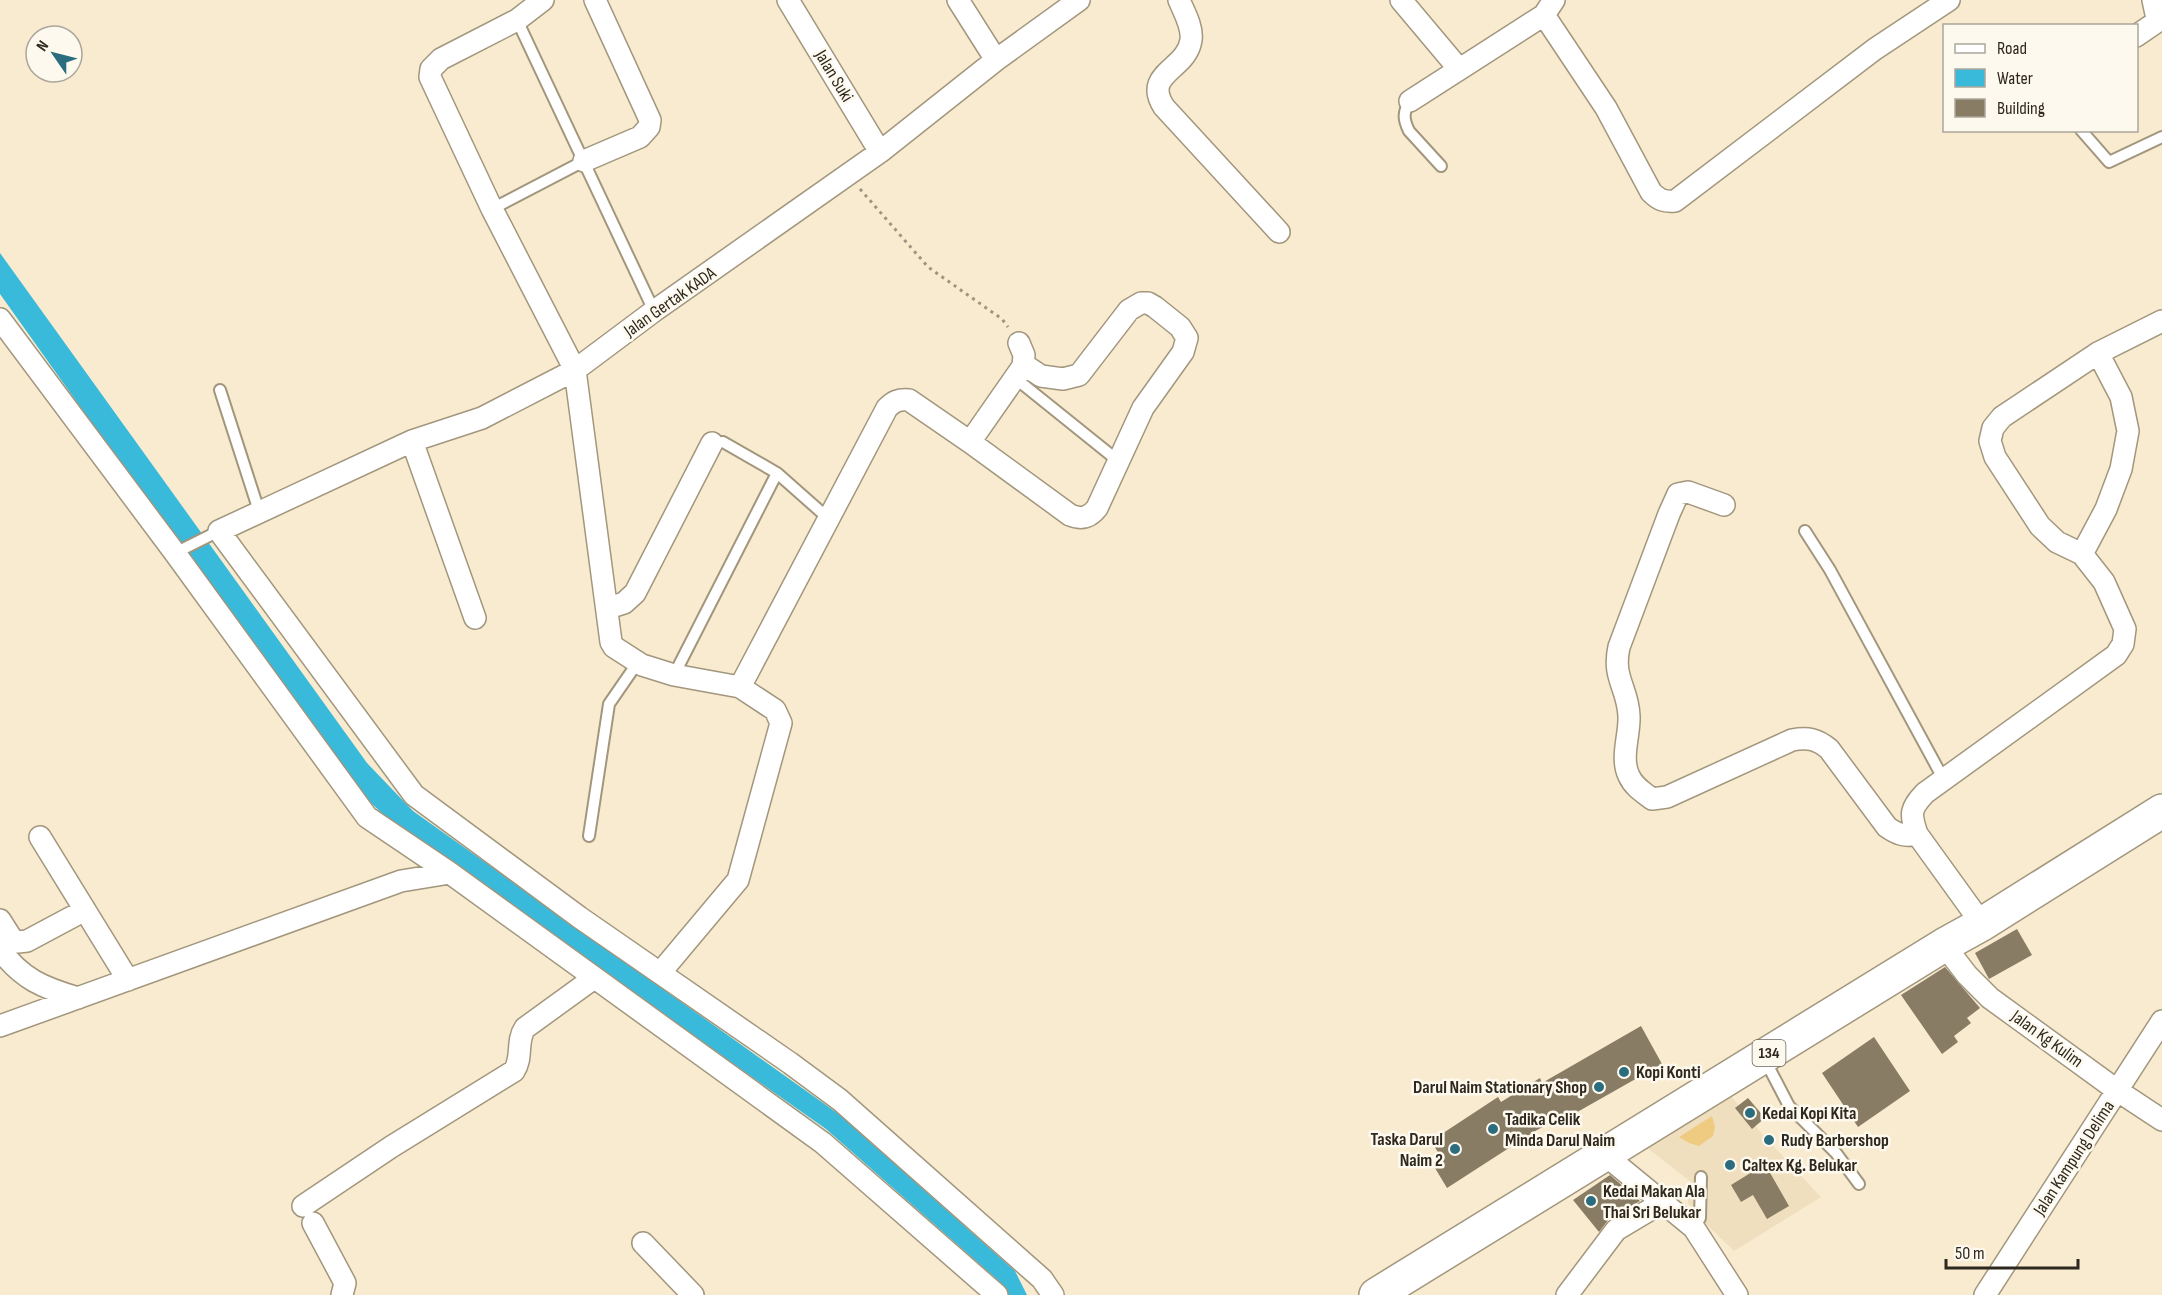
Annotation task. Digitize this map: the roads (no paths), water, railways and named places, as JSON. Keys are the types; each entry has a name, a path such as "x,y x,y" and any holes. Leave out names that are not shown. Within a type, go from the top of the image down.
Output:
{"main road":[{"name":"134","path":"1376,1295 1944,945 1982,924 2162,811"}],"street":[{"path":"543,0 517,21 441,58 431,69 433,84 492,209 575,370 611,642 614,647 638,662 674,675 740,687 775,710 781,723 740,877 660,973"},
{"path":"584,161 640,137 650,127 651,120 595,0"},
{"name":"Jalan Suki","path":"788,0 880,152"},
{"path":"958,0 996,60"},
{"name":"Jalan Gertak KADA","path":"219,531 412,441 482,418 575,370 880,152 996,60 1079,0"},
{"path":"1179,0 1190,28 1191,41 1184,56 1159,83 1157,94 1159,99 1279,232"},
{"path":"1401,0 1459,69"},
{"path":"1410,100 1549,8 1651,192 1656,198 1665,202 1675,201 1875,49 1949,0"},
{"path":"2138,34 2159,13"},
{"path":"740,687 887,408 893,402 901,399 909,400 1070,515 1078,518 1086,517 1097,508 1117,460 1143,408 1183,352 1187,338 1180,327 1155,307 1148,303 1134,305 1079,375 1063,379 1041,375 1019,362 970,442"},
{"path":"0,319 175,553 367,817 450,873 823,1143 997,1295"},
{"path":"1982,924 1917,834 1911,817 1914,804 1925,793 2115,655 2123,644 2125,629 2104,582 2082,554 2057,542 2040,526 1995,457 1990,441 1993,428 2002,417 2098,353 2162,321"},
{"path":"2082,554 2106,509 2121,469 2128,431 2121,397 2098,353"},
{"path":"412,441 475,618"},
{"path":"608,608 624,603 635,593 712,444"},
{"path":"1724,505 1688,492 1678,494 1619,647 1616,662 1629,716 1625,752 1628,774 1636,787 1652,799 1667,797 1792,740 1806,737 1819,740 1829,749 1887,827 1896,833 1908,836 1917,834"},
{"path":"219,531 414,795 579,916 840,1100 1027,1265 1042,1279 1053,1295"},
{"path":"40,837 128,980"},
{"path":"0,1026 401,881 450,873"},
{"path":"0,920 12,939 18,942 27,941 85,910"},
{"name":"Jalan Kg Kulim","path":"1944,945 1967,975 1990,998 2118,1091 2162,1119"},
{"path":"0,949 10,963 33,982 78,998"},
{"path":"342,1295 345,1282 308,1215 392,1147 510,1074 518,1063 521,1035 525,1028 594,978"},
{"name":"Jalan Kampung Delima","path":"1985,1295 2162,1021"},
{"path":"1605,1155 1694,1228 1737,1295"},
{"path":"1567,1295 1616,1230 1663,1202"},
{"path":"643,1243 693,1295"}],"lane":[{"path":"517,21 654,312"},
{"path":"1410,100 1404,110 1405,125 1441,166"},
{"path":"2083,132 2109,162 2162,137"},
{"path":"492,209 584,161"},
{"path":"1019,362 1117,460"},
{"path":"220,390 259,511"},
{"path":"712,444 723,442 777,474 829,519"},
{"path":"674,675 777,474"},
{"path":"175,553 219,531"},
{"path":"1805,531 1830,570 1944,780"},
{"path":"589,837 609,704 638,662"},
{"path":"1763,1057 1789,1106 1836,1153 1859,1184"},
{"path":"1694,1228 1700,1218 1701,1177"}],"water":[{"path":"0,253 367,763 413,811 840,1115 1015,1271 1027,1295 1008,1295 1001,1283 826,1129 398,828 345,779 0,294"}],"place":[{"name":"Kopi Konti","path":"1624,1072"},
{"name":"Darul Naim Stationary Shop","path":"1599,1087"},
{"name":"Kedai Kopi Kita","path":"1750,1113"},
{"name":"Tadika Celik Minda Darul Naim","path":"1493,1129"},
{"name":"Rudy Barbershop","path":"1769,1140"},
{"name":"Taska Darul Naim 2","path":"1455,1149"},
{"name":"Caltex Kg. Belukar","path":"1730,1165"},
{"name":"Kedai Makan Ala Thai Sri Belukar","path":"1591,1201"}]}
